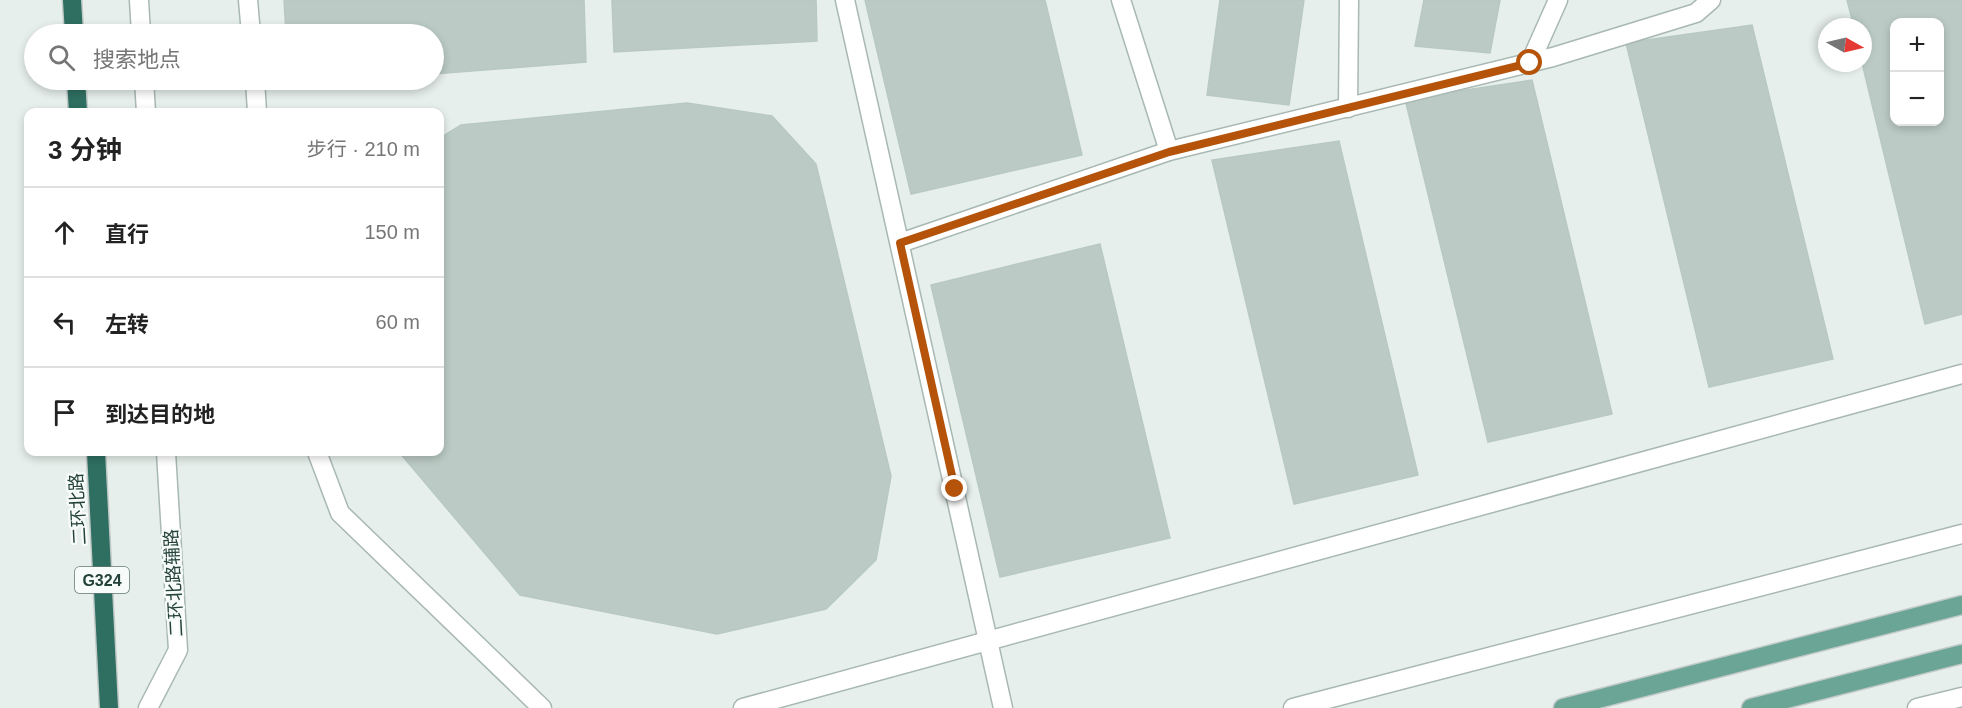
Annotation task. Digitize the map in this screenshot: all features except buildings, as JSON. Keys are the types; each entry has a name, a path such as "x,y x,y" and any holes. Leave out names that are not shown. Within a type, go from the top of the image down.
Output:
{"highway":[{"path":"72,0 73,24"},
{"path":"77,90 78,108"},
{"name":"二环北路","path":"96,456 109,708"}],"main road":[{"path":"1563,708 1962,605"},
{"path":"1751,708 1962,654"}],"street":[{"path":"139,0 140,24"},
{"path":"248,0 250,24"},
{"path":"845,0 1003,708"},
{"path":"1122,0 1169,152"},
{"path":"1348,108 1349,0"},
{"path":"1530,63 1558,0"},
{"path":"900,243 1169,152 1530,63 1696,13 1711,0"},
{"path":"145,90 146,108"},
{"path":"256,90 257,108"},
{"path":"743,708 1962,374"},
{"name":"二环北路辅路","path":"148,708 178,650 166,456"},
{"path":"319,456 340,513 542,708"},
{"path":"1293,708 1962,534"},
{"path":"1917,708 1962,697"}],"route":[{"path":"955,489 900,243 1169,152 1530,63"}]}
